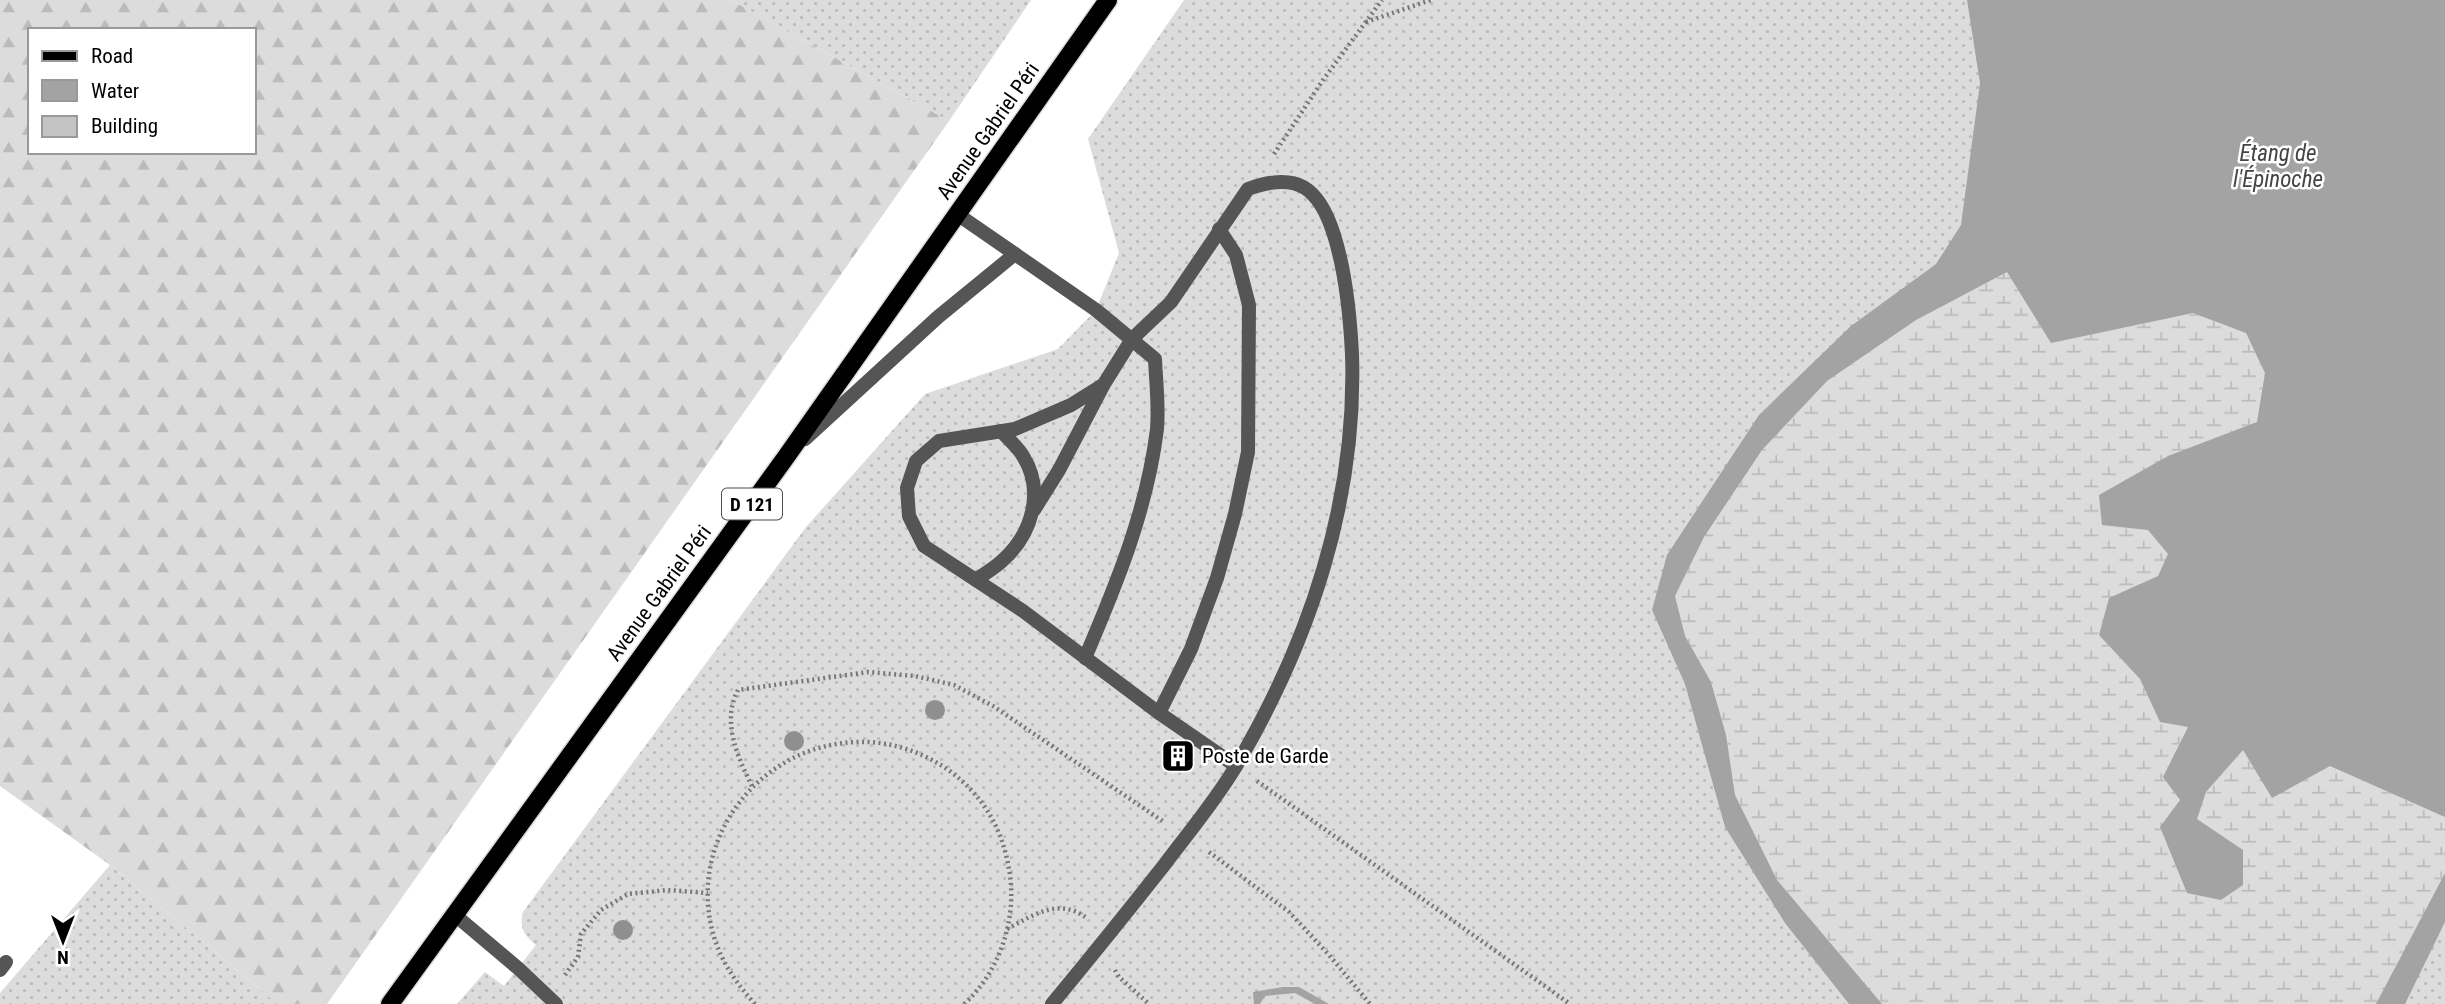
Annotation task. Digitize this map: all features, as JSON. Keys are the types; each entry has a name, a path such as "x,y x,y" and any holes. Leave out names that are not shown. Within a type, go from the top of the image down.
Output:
{"main road":[{"name":"Avenue Gabriel Péri","path":"390,1004 786,457 1108,0"}],"lane":[{"path":"976,579 1004,560 1023,534 1104,384 1132,339 1171,302 1248,189 1267,182 1284,181 1304,186 1318,198 1328,216 1338,246 1350,313 1353,392 1348,466 1336,531 1313,603 1281,681 1236,766 1186,836 1052,1004"},
{"path":"957,214 1097,310 1155,359 1157,426 1149,480 1133,536 1085,658"},
{"path":"1159,713 1191,649 1217,578 1235,514 1248,452 1249,305 1236,255 1219,229"},
{"path":"786,457 938,317 1015,254"},
{"path":"1104,384 1071,405 1015,429 939,441 915,461 907,488 909,516 924,546 1023,611 1159,713 1236,766"},
{"path":"1001,431 1023,456 1034,482 1034,510"},
{"path":"455,915 552,1000"}],"path":[{"path":"1267,182 1271,159 1323,80 1382,0"},
{"path":"1365,22 1431,0"},
{"path":"752,786 737,758 732,728 733,700 738,690 868,672 915,676 954,685 993,706 1186,836 1289,912 1370,1004"},
{"path":"755,1004 737,984 714,936 708,893 710,867 725,822 752,786 791,758 818,747 872,741 905,747 934,760 958,777 995,821 1006,852 1011,878 1011,909 1007,929 998,958 985,981 964,1004"},
{"path":"1236,766 1570,1004"},
{"path":"552,1000 578,957 581,934 601,910 628,894 668,890 708,893"},
{"path":"1007,929 1032,915 1056,908 1076,910 1090,921 1119,977 1149,1004"}],"green space":[{"path":"0,0 731,0 949,121 327,1004 278,1004 110,865 0,786"},
{"path":"731,0 1031,0 949,121"},
{"path":"1184,0 2445,0 2445,1004 457,1004 485,972 504,986 536,945 524,931 523,912 806,527 925,394 1058,349 1096,310 1119,253 1088,139"},
{"path":"2007,272 2051,343 2193,313 2246,333 2265,373 2257,422 2168,456 2103,525 2148,530 2168,554 2158,576 2109,598 2099,635 2140,679 2160,722 2188,726 2163,776 2180,800 2175,863 2187,892 2243,850 2197,819 2206,792 2243,750 2329,766 2445,817 2445,873 2376,1004 1882,1004 1777,880 1735,795 1726,735 1711,682 1685,636 1675,596 1704,537 1762,450 1827,381 1916,320"},
{"path":"110,865 278,1004 0,1004 0,993"}],"water":[{"name":"Étang de l'Épinoche","path":"1967,0 2445,0 2445,817 2330,766 2272,798 2243,750 2206,792 2197,819 2243,850 2243,885 2221,900 2187,893 2160,827 2180,800 2163,777 2188,727 2160,722 2140,679 2099,635 2109,598 2158,576 2168,554 2148,530 2102,525 2099,495 2168,456 2257,422 2265,373 2246,333 2193,313 2051,343 2007,272 1916,320 1827,381 1762,450 1704,537 1675,596 1685,636 1711,682 1726,735 1735,795 1777,880 1882,1004 1849,1004 1785,923 1725,827 1685,684 1652,610 1667,555 1759,415 1851,326 1936,264 1961,225 1980,83"},
{"path":"2445,873 2445,922 2405,1004 2376,1004"},
{"path":"1299,987 1329,1004 1315,1004 1295,993 1265,996 1260,1004 1254,1004 1253,992"}],"building":[{"name":"Poste de Garde","path":"1175,741 1192,754 1180,770 1163,757"}],"place":[{"name":"Poste de Garde","path":"1178,756"}]}
